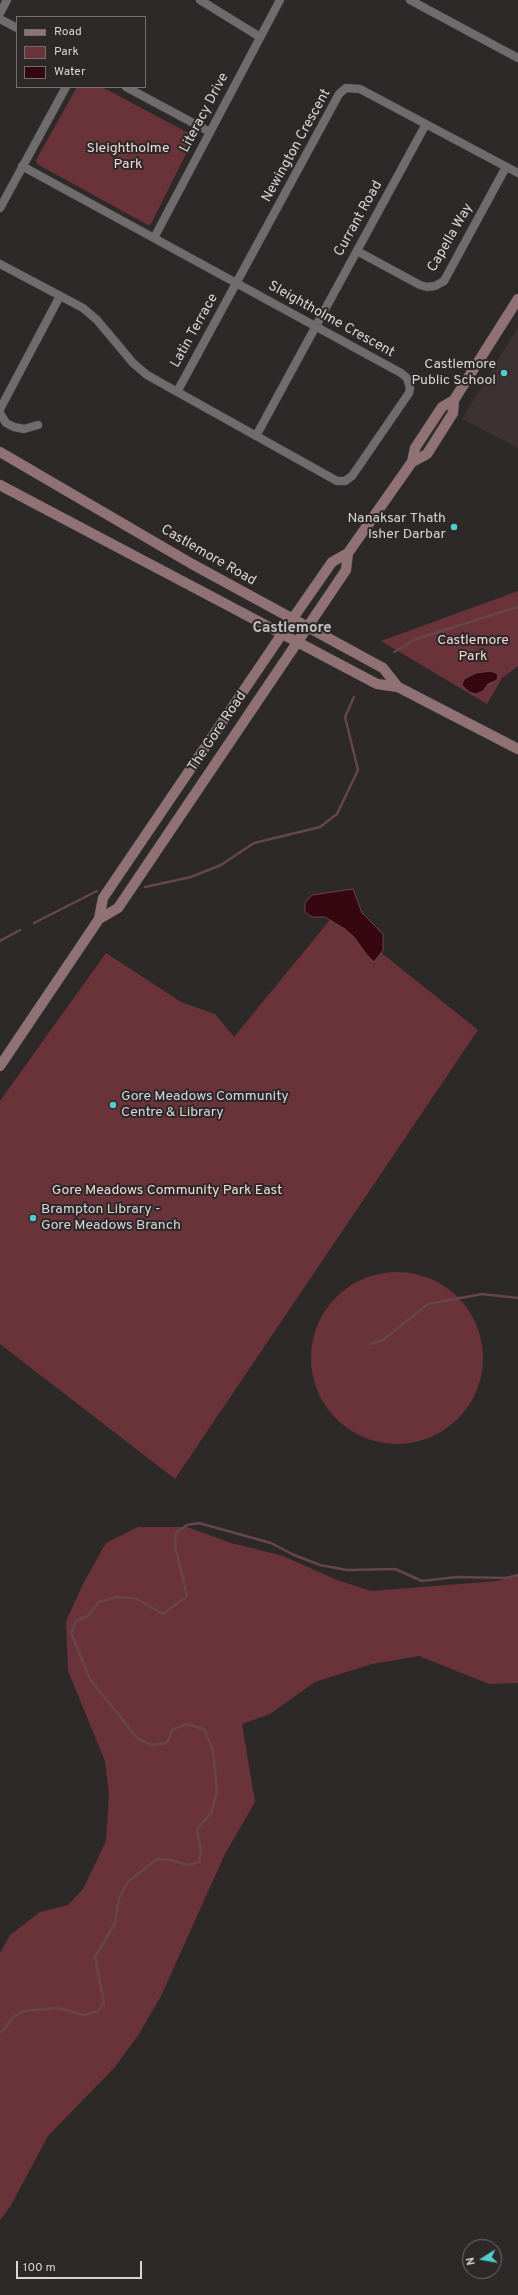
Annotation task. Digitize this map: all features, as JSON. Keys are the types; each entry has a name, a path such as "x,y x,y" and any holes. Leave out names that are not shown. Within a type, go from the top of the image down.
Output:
{"main road":[{"name":"The Gore Road","path":"0,1066 99,919 103,898 291,620 332,562 348,553 412,462 415,448 442,407 454,400 518,299"},
{"name":"Castlemore Road","path":"0,452 291,620 383,668 398,687"},
{"name":"Castlemore Road","path":"0,485 377,684 398,687 518,749"},
{"name":"The Gore Road","path":"99,919 118,908 346,570 348,553"},
{"path":"137,848 152,858"}],"street":[{"path":"0,13 7,0"},
{"path":"200,0 260,37"},
{"name":"Literacy Drive","path":"154,238 280,0"},
{"path":"410,0 518,58"},
{"path":"0,19 16,27"},
{"path":"0,208 65,88"},
{"path":"128,88 210,132"},
{"name":"Newington Crescent","path":"236,283 340,94 346,88 360,89 518,173"},
{"name":"Currant Road","path":"256,436 426,124"},
{"name":"Sleightholme Crescent","path":"0,264 90,314 133,363 147,375 337,481 346,481 352,476 409,393 410,388 407,378 401,373 22,166"},
{"name":"Capella Way","path":"357,251 420,285 427,287 435,286 444,281 506,167"},
{"name":"Latin Terrace","path":"177,392 236,283"},
{"path":"0,410 60,296"},
{"path":"0,413 6,423 14,427 24,429 38,425"}],"shaded area":[{"name":"Castlemore Public School","path":"518,327 518,448 462,419"}],"green space":[{"name":"Sleightholme Park","path":"76,88 104,88 192,135 193,140 151,224 148,225 37,164 36,160"},
{"name":"Castlemore Park","path":"518,591 518,666 502,678 487,704 381,641"},
{"name":"Gore Meadows Community Park East","path":"334,915 478,1030 175,1479 0,1344 0,1101 106,953 181,1002 215,1014 234,1037"},
{"path":"389,1272 405,1272 422,1275 438,1282 452,1291 464,1303 473,1317 480,1333 483,1358 482,1375 477,1391 464,1413 452,1425 438,1434 422,1441 405,1444 389,1444 372,1441 356,1434 342,1425 330,1413 321,1399 314,1383 311,1366 311,1350 314,1333 321,1317 330,1303 342,1291 356,1282 372,1275"},
{"path":"138,1527 187,1527 231,1543 283,1556 337,1580 371,1591 498,1581 518,1574 518,1683 489,1684 419,1656 372,1664 315,1682 270,1714 242,1724 255,1802 225,1854 161,1996 139,2034 115,2067 48,2136 10,2207 0,2220 0,1953 10,1935 40,1912 68,1905 83,1889 106,1841 109,1794 105,1761 68,1671 66,1621 84,1582 106,1543"}],"water":[{"path":"491,671 498,674 497,680 488,684 483,691 476,694 469,692 462,685 464,679 476,673"},
{"path":"353,889 362,913 383,934 383,950 374,962 354,937 345,929 325,917 312,917 305,912 305,903 312,895"}],"waterway":[{"path":"394,652 416,639 518,607"},
{"path":"145,887 191,877 221,865 254,843 320,827 337,814 358,770 345,717 354,697"},
{"path":"34,923 97,891"},
{"path":"0,941 20,930"},
{"path":"370,1344 383,1340 428,1304 482,1294 518,1298"},
{"path":"0,2032 3,2031 13,2017 24,2011 58,2008 84,2015 98,2011 104,2003 95,1957 115,1923 119,1898 128,1882 157,1859 170,1860 188,1865 199,1862 201,1851 197,1829 211,1813 217,1792 213,1750 204,1729 186,1724 172,1730 167,1743 152,1745 138,1739 90,1679 71,1633 76,1621 88,1616 99,1602 117,1597 135,1598 163,1614 187,1596 175,1546 176,1533 187,1525 199,1523 271,1543 294,1555 320,1565 347,1570 395,1569 422,1581 457,1577 506,1578 518,1575"}],"place":[{"name":"Castlemore Public School","path":"504,373"},
{"name":"Nanaksar Thath Isher Darbar","path":"454,527"},
{"name":"Gore Meadows Community Centre & Library","path":"113,1105"},
{"name":"Brampton Library - Gore Meadows Branch","path":"33,1218"}],"district":[{"name":"Castlemore","path":"292,629"}]}
